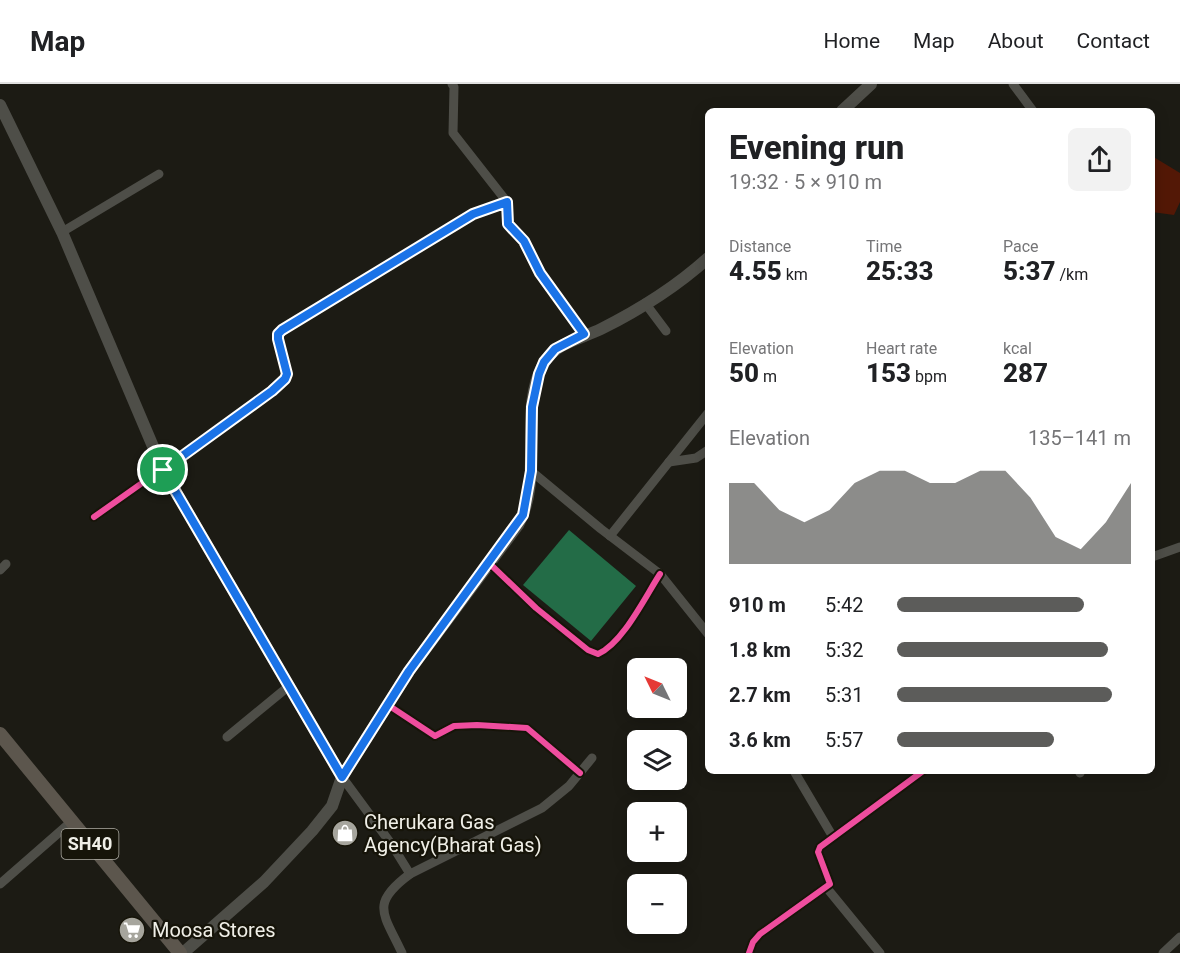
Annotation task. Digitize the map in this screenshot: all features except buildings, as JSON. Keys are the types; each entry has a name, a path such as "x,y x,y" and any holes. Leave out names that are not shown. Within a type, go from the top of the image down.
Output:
{"main road":[{"path":"845,108 871,84"},
{"path":"0,105 62,232 163,470 342,777"},
{"path":"182,953 264,882 319,823 332,806 342,777 409,671 523,515 531,471 532,407 536,385 544,362 555,349 584,334 600,330 672,287 705,260"},
{"name":"SH40","path":"0,734 182,953"}],"street":[{"path":"452,84 454,87 453,133 507,202 508,224 524,241 540,273 584,334"},
{"path":"1013,84 1031,108"},
{"path":"62,232 159,174"},
{"path":"94,517 163,470 272,391 285,379 287,374 278,339 278,334 282,330 473,214 507,202"},
{"path":"645,303 666,332"},
{"path":"610,536 705,417"},
{"path":"669,462 696,458 705,452"},
{"path":"531,471 660,574 705,630"},
{"path":"1155,556 1180,548"},
{"path":"489,563 536,608 588,650 598,654 607,650 627,625 660,574"},
{"path":"227,737 289,686"},
{"path":"388,705 435,736 454,726 527,728 580,773"},
{"path":"402,953 383,908 386,895 410,874 542,808 569,786 592,758"},
{"path":"796,774 833,837"},
{"path":"749,953 753,942 760,934 830,884 818,852 820,846 918,774"},
{"path":"342,777 392,845 410,874"},
{"path":"0,885 71,822"},
{"path":"826,887 880,953"},
{"path":"1163,953 1180,937"}],"shaded area":[{"path":"1155,158 1180,173 1180,202 1174,215 1155,212"},
{"path":"569,530 636,586 591,641 523,585"}],"cycle path":[{"path":"94,517 286,379 287,374 278,339 278,334 282,330 473,214 507,202 508,224 524,241 540,273 584,334"},
{"path":"489,563 536,608 588,650 598,654 625,630 660,574"},
{"path":"388,705 435,736 454,726 527,728 580,773"},
{"path":"749,953 753,942 760,934 830,884 818,852 820,847 919,774"}],"place":[{"name":"Cherukara Gas Agency(Bharat Gas)","path":"345,833"},
{"name":"Moosa Stores","path":"132,930"}],"route":[{"path":"507,202 508,224 524,241 540,273 584,334 555,349 544,362 539,374 532,407 531,471 528,495 518,525 409,671 342,777 163,470 272,391 285,379 287,374 278,339 278,334 282,330 473,214 507,202"}]}
